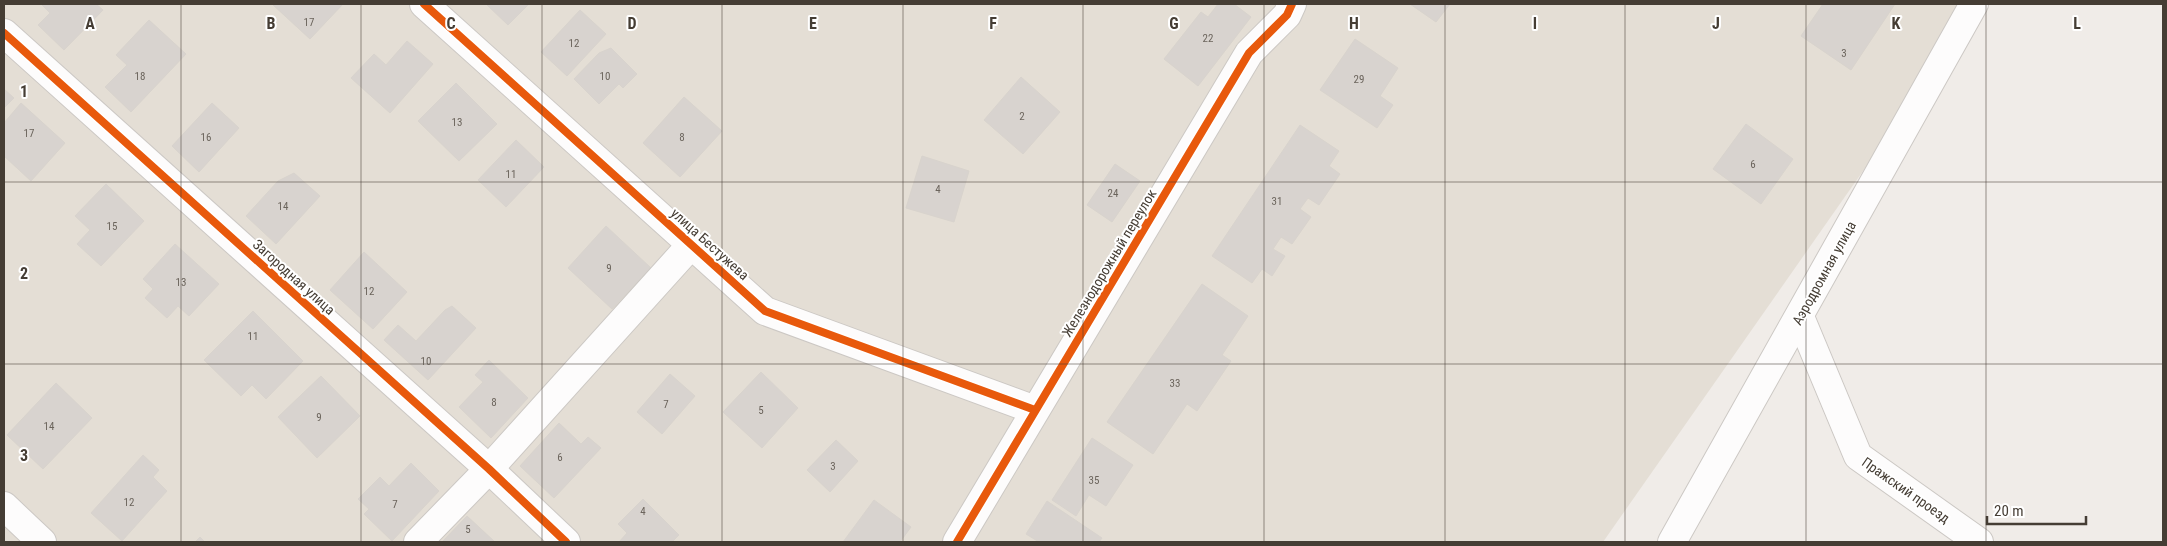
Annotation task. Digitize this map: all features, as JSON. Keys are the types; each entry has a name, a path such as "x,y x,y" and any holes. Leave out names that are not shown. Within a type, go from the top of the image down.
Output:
{"street":[{"name":"улица Бестужева","path":"424,4 765,312 1035,410"},
{"name":"Железнодорожный переулок","path":"957,542 1249,53 1287,15 1292,4"},
{"name":"Аэродромная улица","path":"1672,542 1974,4"},
{"name":"Загородная улица","path":"4,33 489,469 566,542"},
{"path":"418,542 489,469 691,245"},
{"name":"Пражский проезд","path":"1800,317 1858,456 1979,542"},
{"path":"4,506 42,542"}],"shaded area":[{"path":"4,4 1980,4 1603,542 4,542"}],"building":[{"path":"41,4 96,4 103,10 64,50 38,25 50,13"},
{"path":"272,4 343,4 310,39"},
{"path":"486,4 529,4 508,25"},
{"path":"1218,4 1234,4 1251,17 1198,86 1164,59 1201,12 1208,17"},
{"path":"1410,4 1450,4 1436,22"},
{"path":"1823,4 1895,4 1851,70 1801,36"},
{"path":"580,10 606,34 567,76 541,52"},
{"path":"149,20 186,54 131,112 105,87 127,65 116,55"},
{"path":"1355,39 1398,68 1380,96 1393,105 1377,128 1320,90"},
{"path":"407,41 433,64 390,113 351,78 374,54 386,65"},
{"path":"611,48 637,74 623,88 619,84 599,104 574,79 599,53"},
{"path":"1021,77 1060,112 1023,154 984,120"},
{"path":"456,83 497,124 459,161 418,121"},
{"path":"4,89 14,98 4,108"},
{"path":"684,97 722,131 680,177 643,143"},
{"path":"21,103 65,143 31,181 4,156 4,123"},
{"path":"212,103 239,128 199,172 172,146"},
{"path":"1746,124 1793,159 1761,204 1713,169"},
{"path":"1300,125 1339,151 1329,166 1340,174 1319,205 1308,198 1300,209 1311,217 1292,244 1281,237 1273,249 1285,256 1272,276 1262,269 1252,283 1212,256"},
{"path":"516,140 544,167 506,207 478,180"},
{"path":"922,156 969,171 954,222 906,208"},
{"path":"1115,164 1140,181 1112,222 1087,205"},
{"path":"294,173 320,196 276,244 246,216 278,181"},
{"path":"106,184 144,221 101,266 77,244 90,230 75,216"},
{"path":"606,226 651,268 612,309 568,268"},
{"path":"175,244 219,284 189,316 178,306 167,318 145,298 153,289 143,279"},
{"path":"364,252 407,292 373,329 330,290"},
{"path":"1202,284 1248,316 1222,355 1231,361 1197,411 1187,404 1153,454 1107,422"},
{"path":"452,306 476,328 428,380 384,340 398,325 416,341 445,310"},
{"path":"253,311 303,361 266,399 252,385 241,396 204,360"},
{"path":"489,360 528,398 491,438 459,407 483,382 475,375"},
{"path":"761,372 798,408 762,448 723,412"},
{"path":"670,374 695,396 662,434 637,412"},
{"path":"321,376 360,416 317,458 278,417"},
{"path":"56,383 92,418 43,469 7,435"},
{"path":"559,423 581,444 588,437 601,448 554,498 520,466"},
{"path":"1092,438 1133,465 1106,506 1089,495 1076,516 1052,500"},
{"path":"836,440 858,461 830,492 807,470"},
{"path":"143,455 159,470 153,477 167,491 122,541 91,513"},
{"path":"411,463 439,491 392,541 364,514 369,509 358,499 380,477 389,486"},
{"path":"643,499 679,535 672,542 619,542 627,533 618,524"},
{"path":"874,500 911,527 900,542 843,542"},
{"path":"1047,501 1102,538 1099,542 1039,542 1026,534"},
{"path":"467,516 495,542 442,542"},
{"path":"200,537 205,542 195,542"}],"cycle path":[{"path":"424,4 765,311 1035,410"},
{"path":"957,542 1249,53 1287,15 1292,4"},
{"path":"4,33 489,469 566,542"}]}
